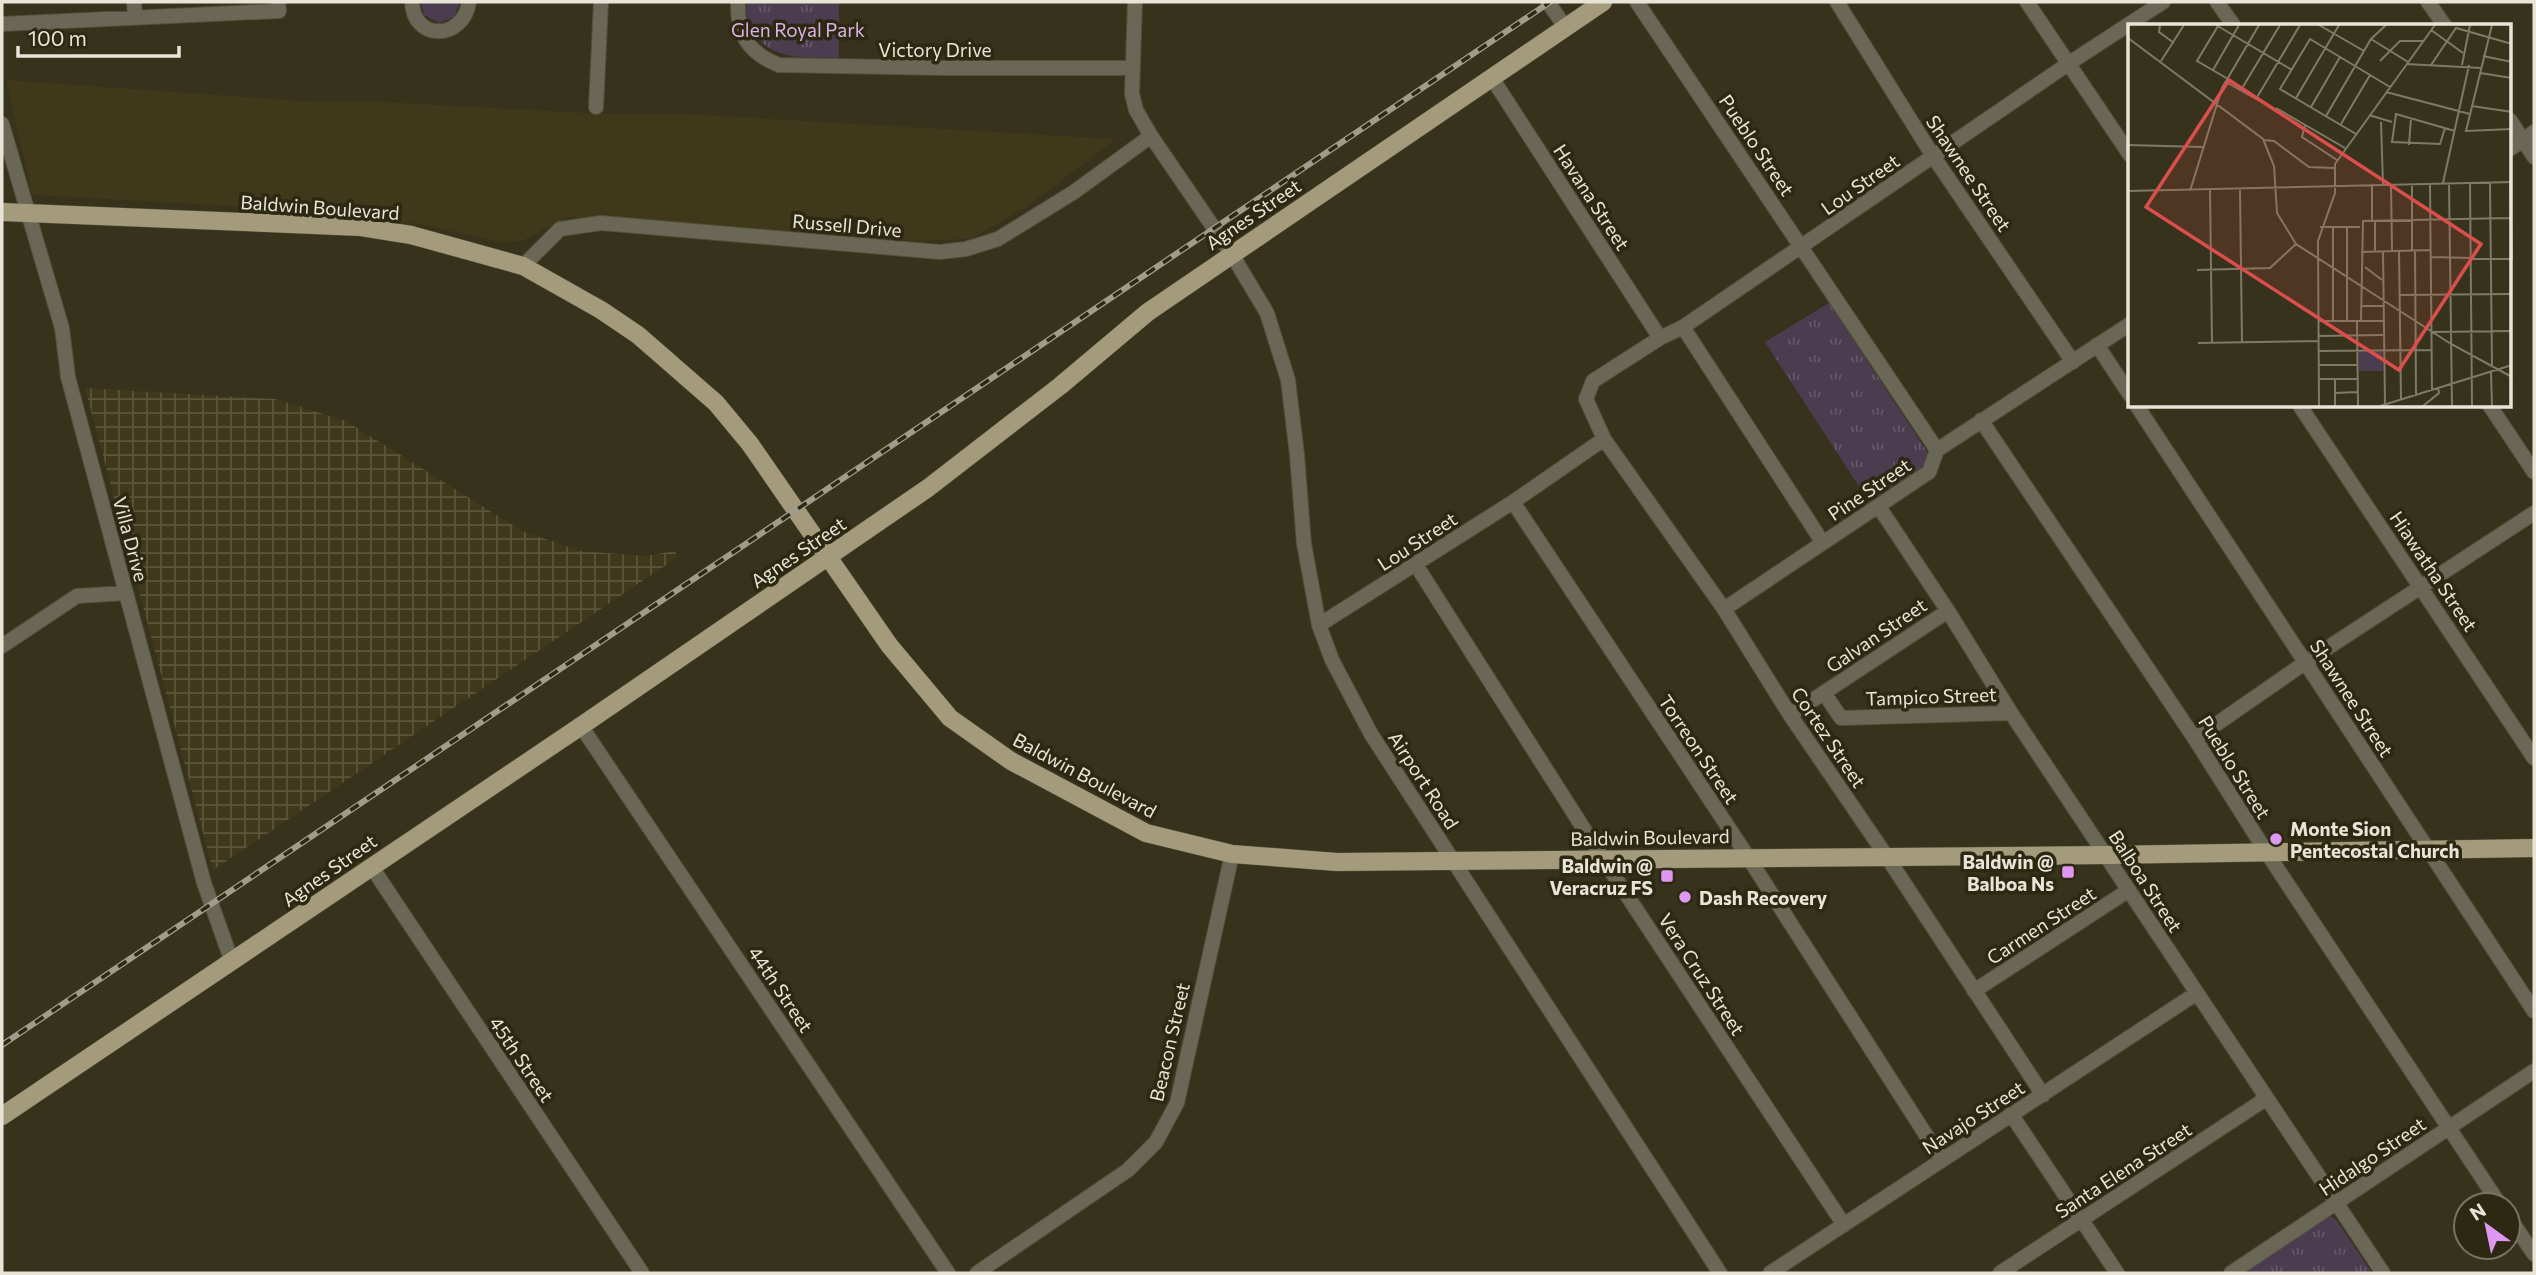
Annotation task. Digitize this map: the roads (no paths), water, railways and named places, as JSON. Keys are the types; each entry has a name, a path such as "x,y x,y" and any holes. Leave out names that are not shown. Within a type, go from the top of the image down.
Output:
{"main road":[{"name":"Agnes Street","path":"2,1116 581,726 928,488 1060,386 1148,312 1603,2"},
{"name":"Baldwin Boulevard","path":"2,212 361,227 411,234 523,266 601,310 638,335 716,403 750,444 889,645 950,718 1011,761 1146,833 1232,854 1337,862 2534,848"}],"street":[{"path":"412,2 417,21 438,32 450,30 460,24 467,14 469,2"},
{"path":"596,107 601,2"},
{"name":"Victory Drive","path":"737,2 738,23 749,45 768,61 779,65 1133,68"},
{"name":"Airport Road","path":"1135,2 1132,94 1136,110 1231,253 1267,313 1288,380 1304,544 1319,625 1332,660 1371,734 1720,1273"},
{"path":"1548,2 1565,27"},
{"name":"Pueblo Street","path":"1637,2 1937,450"},
{"name":"Shawnee Street","path":"1837,2 1933,156 2073,362"},
{"path":"2027,2 2128,152"},
{"name":"Lou Street","path":"2129,24 2163,2"},
{"path":"2217,2 2233,24"},
{"path":"2428,2 2444,24"},
{"path":"2,24 134,9 278,6"},
{"name":"Lou Street","path":"1586,400 1593,381 1660,338 1683,327 2128,25"},
{"name":"Havana Street","path":"1492,78 1660,338"},
{"path":"2512,122 2529,136 2534,157"},
{"name":"Villa Drive","path":"2,124 26,214 62,328 68,377 207,894 232,962"},
{"name":"Russell Drive","path":"523,266 560,229 601,223 940,252 966,249 998,239 1074,192 1151,136"},
{"path":"2512,148 2529,136"},
{"name":"Pine Street","path":"1724,609 1929,472 1937,450 2128,325"},
{"path":"1683,327 1823,543"},
{"path":"2097,345 2128,392"},
{"name":"Cortez Street","path":"1586,400 1604,439 1724,609 1790,715 2043,1095"},
{"name":"Shawnee Street","path":"2138,408 2534,1011"},
{"name":"Hiawatha Street","path":"2301,408 2423,587 2534,758"},
{"path":"2491,408 2534,472"},
{"name":"Pueblo Street","path":"1981,420 2195,739 2267,853 2491,1191"},
{"name":"Lou Street","path":"1319,625 1513,502 1604,439"},
{"name":"Torreon Street","path":"1513,502 1748,857 1942,1160"},
{"name":"Balboa Street","path":"1879,507 2011,713 2383,1273"},
{"path":"2195,739 2306,662 2534,513"},
{"name":"Vera Cruz Street","path":"1416,565 1603,859 1844,1225"},
{"path":"2,646 77,596 126,593"},
{"name":"Galvan Street","path":"1790,715 1948,611"},
{"name":"Tampico Street","path":"1824,693 1841,718 2011,713"},
{"name":"44th Street","path":"581,726 948,1273"},
{"name":"Beacon Street","path":"977,1273 1128,1170 1156,1142 1177,1103 1232,854"},
{"name":"45th Street","path":"371,866 642,1273"},
{"name":"Carmen Street","path":"1974,991 2129,890"},
{"name":"Navajo Street","path":"1770,1273 2197,993"},
{"name":"Hidalgo Street","path":"2231,1273 2534,1071"},
{"name":"Santa Elena Street","path":"2000,1273 2267,1098"},
{"path":"2011,1114 2117,1273"},
{"path":"2522,1236 2534,1254"}],"railway":[{"path":"2,1045 1550,2"}],"place":[{"name":"Monte Sion Pentecostal Church","path":"2276,839"},
{"name":"Baldwin @ Balboa Ns","path":"2068,872"},
{"name":"Baldwin @ Veracruz FS","path":"1667,876"},
{"name":"Dash Recovery","path":"1685,897"}],"park label":[{"name":"Glen Royal Park","path":"798,29"}]}
